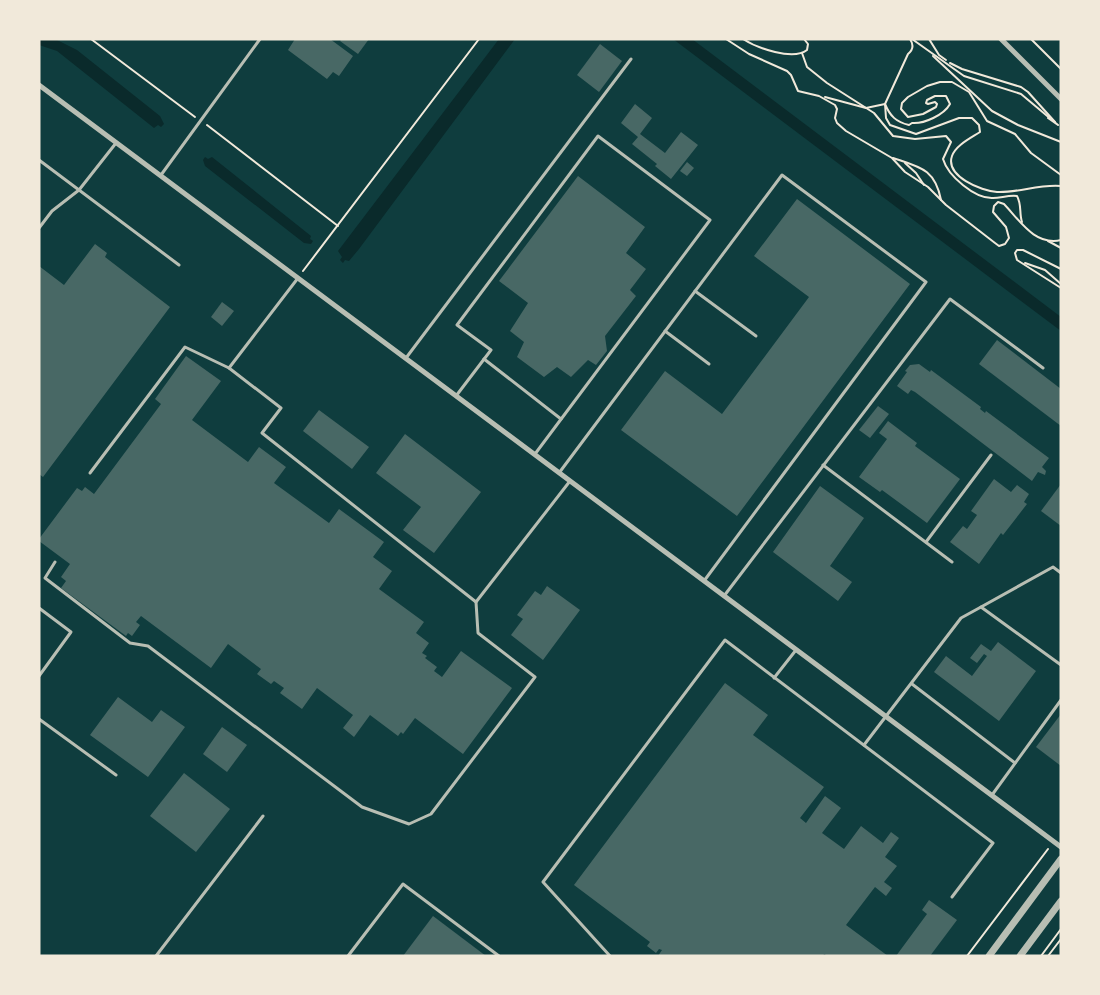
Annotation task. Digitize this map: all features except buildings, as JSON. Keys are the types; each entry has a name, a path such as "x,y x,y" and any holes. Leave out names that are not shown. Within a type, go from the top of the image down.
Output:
{"street":[{"path":"1001,39 1061,99"},
{"path":"39,85 1061,847"},
{"path":"989,956 1061,859"},
{"path":"1020,956 1061,901"}],"lane":[{"path":"161,175 261,39"},
{"path":"406,358 631,59"},
{"path":"456,396 490,350 457,324 598,136 710,220 535,454"},
{"path":"39,228 52,211 79,190 117,142"},
{"path":"39,160 179,265"},
{"path":"560,473 782,175 926,282 704,581"},
{"path":"228,368 298,278"},
{"path":"695,291 756,336"},
{"path":"724,596 950,298 1043,368"},
{"path":"665,331 709,364"},
{"path":"90,473 185,347 228,368 281,408 262,433 476,602"},
{"path":"484,359 561,419"},
{"path":"926,542 992,455"},
{"path":"823,465 952,562"},
{"path":"56,562 45,578 130,643 148,646 362,807 410,824 431,814 535,677 478,633 476,602 570,481"},
{"path":"864,745 961,618 1053,567 1061,573"},
{"path":"981,607 1061,665"},
{"path":"39,608 71,632 39,676"},
{"path":"610,956 543,882 725,640 993,843 952,897"},
{"path":"774,678 796,650"},
{"path":"912,684 1015,763"},
{"path":"992,795 1061,700"},
{"path":"39,719 116,775"},
{"path":"156,956 263,816"},
{"path":"348,956 403,884 499,956"}],"path":[{"path":"91,39 338,226"},
{"path":"298,278 479,39"},
{"path":"726,39 749,54 787,71 798,91 866,108 885,104"},
{"path":"743,39 756,47 802,53 807,50 808,44 804,39"},
{"path":"911,39 992,111 1018,125 1061,141"},
{"path":"911,39 913,46 885,104 886,118 890,125 916,134 966,117 977,121 980,132 952,154 951,163 955,172 963,179 984,190 1006,192 1025,188 1061,186"},
{"path":"929,39 939,55 962,69 1021,87 1060,127"},
{"path":"1031,39 1061,69"},
{"path":"928,52 949,63 964,76 1021,94 1060,127"},
{"path":"802,53 807,67 827,83 874,113 892,136 915,139 946,136 951,142 943,159 945,166 963,185 980,196 993,198 1006,195 1017,196 1021,204 1019,214 1024,225"},
{"path":"885,104 888,112 901,123 920,124 948,108 949,99 946,96 935,96 926,103 935,102 938,104 936,107 924,114 908,117 901,109 902,103 927,86 940,82 952,82 969,92 987,121 1015,134 1030,153 1061,175"},
{"path":"819,96 835,105 837,123 846,132 892,158 926,170 937,184 940,200"},
{"path":"892,158 905,172 999,246 1005,244 1009,234 993,212 998,202 1004,204 1034,235 1061,249"},
{"path":"904,162 916,173 924,186"},
{"path":"1047,240 1061,240"},
{"path":"1061,269 1036,256 1017,250 1015,256 1023,263 1061,286"},
{"path":"967,956 1053,842"},
{"path":"1041,956 1061,929"},
{"path":"1048,956 1061,939"}],"water":[{"path":"39,39 55,39 77,50 160,116 164,124 154,128 57,51 39,45"},
{"path":"499,39 515,39 359,249 349,261 345,260 343,263 338,251"},
{"path":"673,39 692,39 1061,317 1061,331"},
{"path":"205,157 208,159 212,157 311,236 310,239 313,241 311,244 304,243 205,166 203,160"}]}
